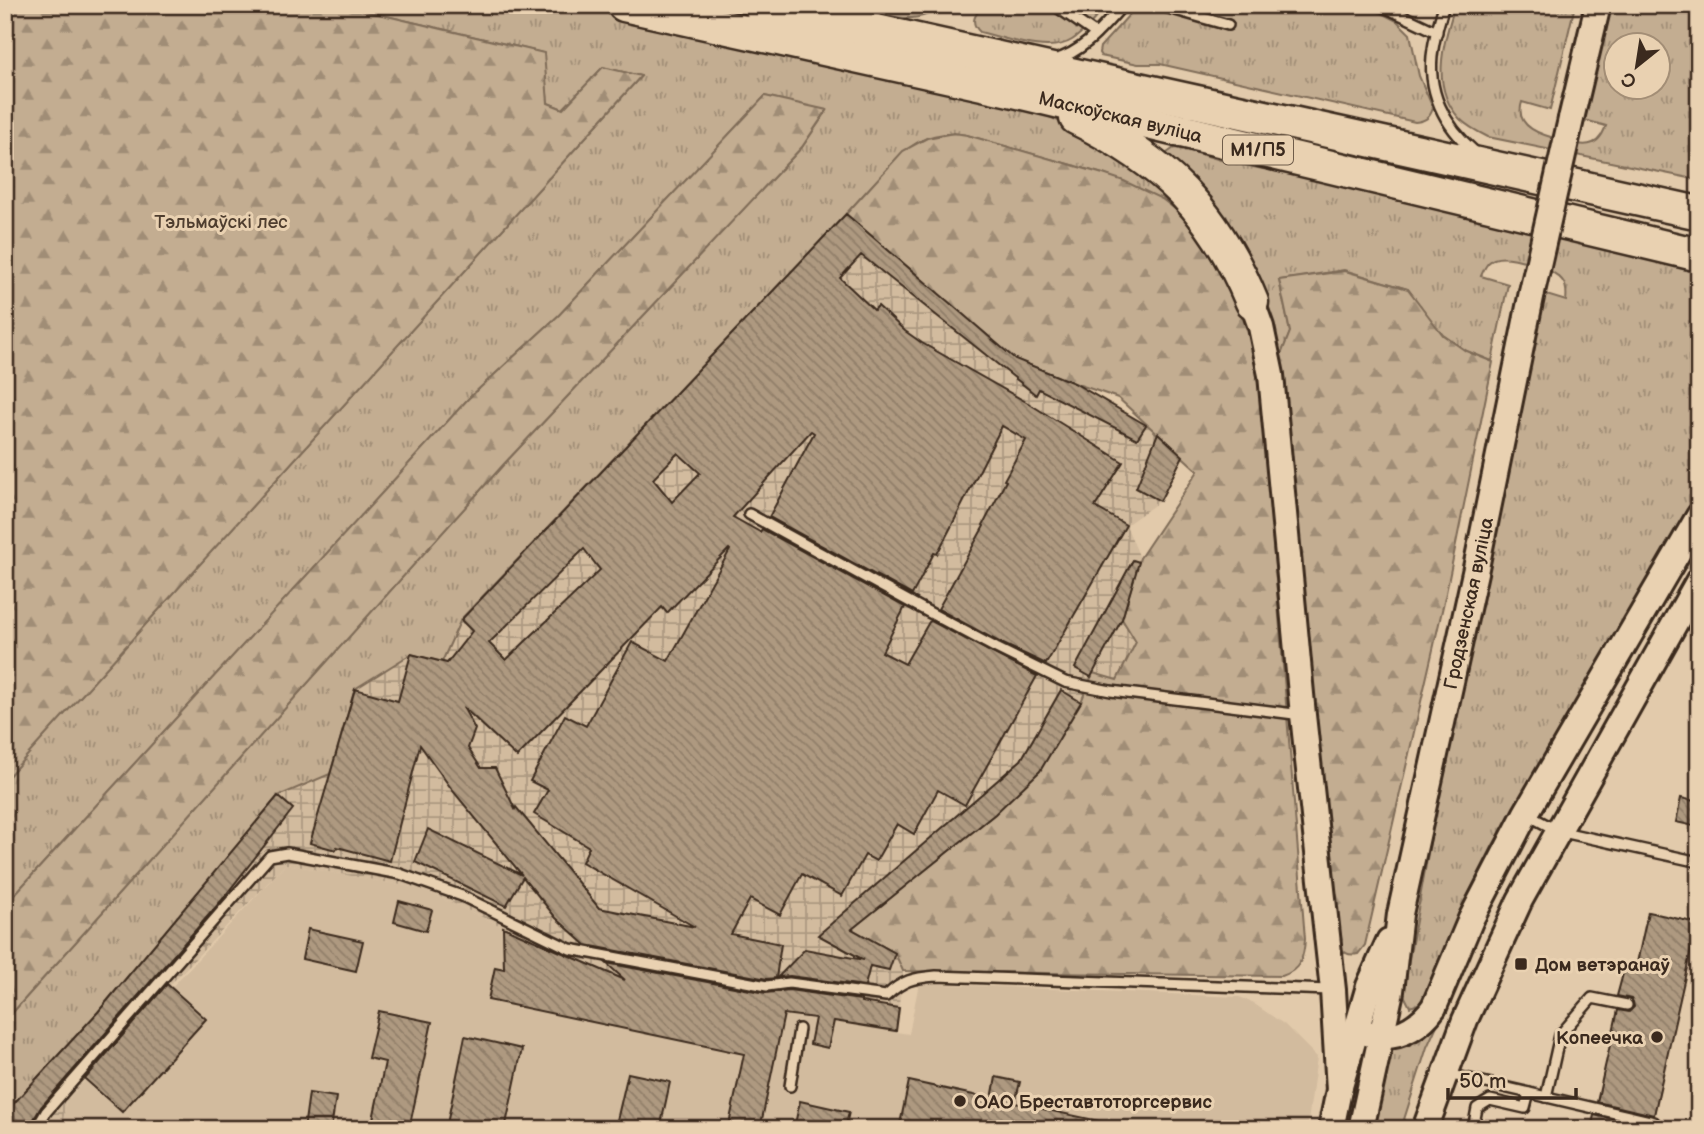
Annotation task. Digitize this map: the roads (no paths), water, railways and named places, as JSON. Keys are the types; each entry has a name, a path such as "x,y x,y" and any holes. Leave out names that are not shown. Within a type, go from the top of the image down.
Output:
{"highway":[{"name":"Маскоўская вуліца","path":"624,5 1504,169 1699,213"},
{"name":"Маскоўская вуліца","path":"759,5 1015,77 1699,256"},
{"path":"1015,77 1068,114 1098,128 1132,149 1166,174 1200,210 1217,234 1252,302"}],"main road":[{"name":"Гродзенская вуліца","path":"1361,1129 1391,991 1400,914 1473,581 1532,292 1598,5"},
{"path":"1252,302 1261,327 1271,375 1303,715 1333,990 1339,1090"},
{"path":"1357,1030 1382,1036 1408,1030 1427,1016 1434,1007 1471,919 1526,813 1699,516"},
{"path":"1425,1129 1465,1020 1520,900 1692,605 1699,580"},
{"name":"Гродзенская вуліца","path":"1331,1129 1339,1090 1369,986 1400,914"}],"lane":[{"path":"1054,5 1096,34"},
{"path":"1015,77 1081,48 1123,5"},
{"path":"1158,5 1228,26"},
{"path":"1380,5 1437,32"},
{"path":"1444,5 1433,46 1434,92 1456,134 1479,154 1504,169"},
{"path":"749,514 1007,654 1065,682 1111,691 1303,715"},
{"path":"1526,813 1558,831 1699,862"},
{"path":"36,1129 46,1112 270,856 287,853 400,874 462,897 570,949 767,986 789,983 886,996 898,985 914,978 936,976 1333,990"},
{"path":"1546,1097 1560,1035 1592,998 1627,1005"},
{"path":"790,1086 799,1029"},
{"path":"1446,1073 1654,1122"},
{"path":"1473,1129 1477,1108 1490,1100 1525,1108 1529,1093"}],"place":[{"name":"Дом ветэранаў","path":"1521,964"},
{"name":"Копеечка","path":"1657,1037"},
{"name":"ОАО Бреставтоторгсервис","path":"960,1101"}],"park label":[{"name":"Тэльмаўскі лес","path":"221,221"}]}
